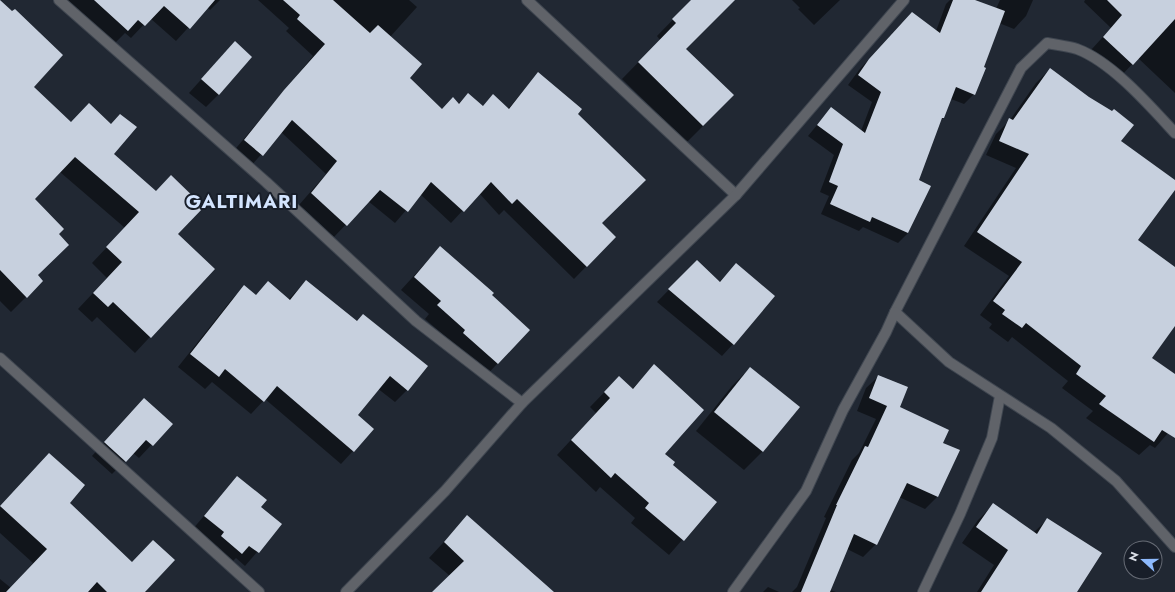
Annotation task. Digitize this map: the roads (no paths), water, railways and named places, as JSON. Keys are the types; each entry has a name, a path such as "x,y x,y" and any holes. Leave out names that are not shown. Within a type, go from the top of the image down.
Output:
{"street":[{"path":"59,0 266,182 416,321 522,403"},
{"path":"528,0 736,195"},
{"path":"346,592 445,491 522,403 736,195 904,0"},
{"path":"733,592 806,491 843,410 886,332 1021,68 1047,43 1077,49 1101,62 1149,106 1175,133"},
{"path":"895,312 949,362 1051,428 1116,481 1175,547"},
{"path":"0,358 259,592"},
{"path":"924,592 960,514 992,438 1000,396"}],"district":[{"name":"GALTIMARI","path":"242,201"}]}
